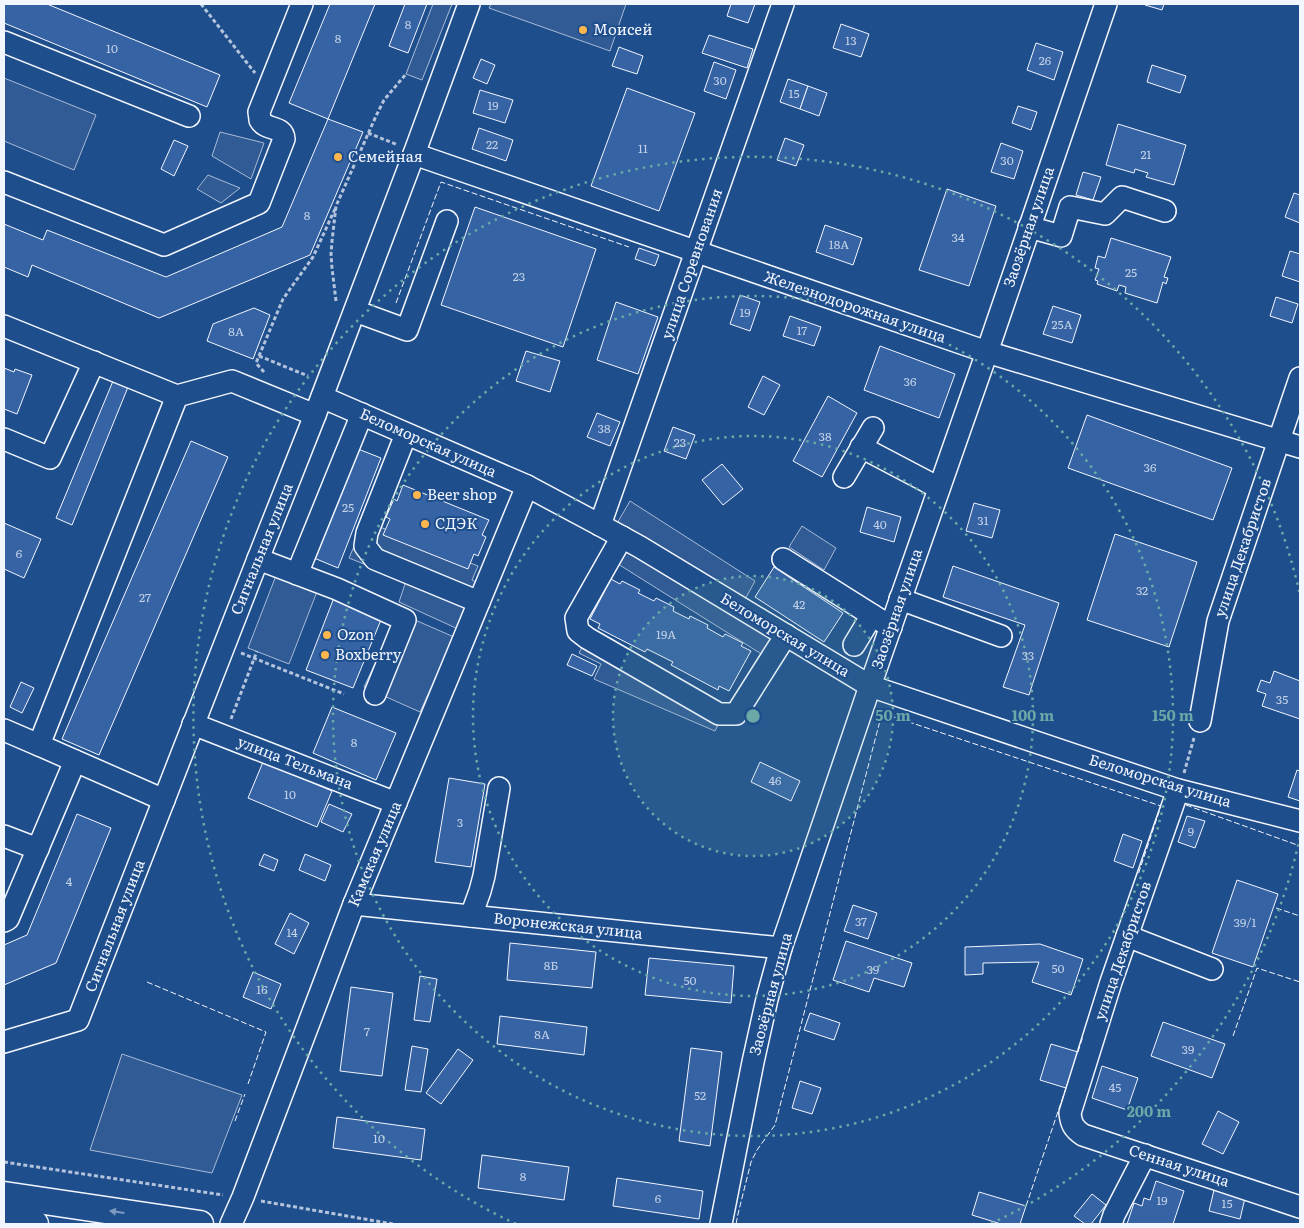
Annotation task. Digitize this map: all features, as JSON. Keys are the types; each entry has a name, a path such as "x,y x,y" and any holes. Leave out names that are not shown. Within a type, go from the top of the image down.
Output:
{"main road":[{"path":"4,1195 200,1224"},
{"path":"4,1220 35,1224"}],"street":[{"path":"4,182 164,245 259,204 284,139 284,134 264,124 260,120 259,112 302,4"},
{"name":"Сигнальная улица","path":"4,1042 78,1020 223,646 319,406 355,311 410,151 469,4"},
{"name":"улица Соревнования","path":"600,525 784,4"},
{"name":"Заозёрная улица","path":"722,1224 766,999 782,948 870,686 1106,4"},
{"path":"4,42 189,116"},
{"name":"Железнодорожная улица","path":"410,151 987,352 1300,447"},
{"path":"1029,227 1061,236 1070,207 1105,214 1122,197 1165,211"},
{"path":"355,311 407,330 448,222"},
{"path":"4,326 177,396 39,745"},
{"path":"4,439 50,458 94,362"},
{"name":"улица Декабристов","path":"1197,728 1218,621 1300,378"},
{"name":"Беломорская улица","path":"177,396 232,381 319,406 362,414 526,486 600,525 870,686 1300,821"},
{"path":"296,574 362,414"},
{"path":"844,477 873,428"},
{"path":"406,434 367,533 365,546 375,559 479,602"},
{"path":"862,447 939,488"},
{"name":"Камская улица","path":"231,1224 243,1198 354,904 526,486"},
{"path":"622,537 576,618 578,632 587,638 719,714 736,714 786,635"},
{"path":"258,559 337,589 405,620 375,694"},
{"path":"783,559 891,626"},
{"path":"900,599 1001,636"},
{"path":"854,645 872,615"},
{"name":"улица Тельмана","path":"193,724 396,802"},
{"path":"4,730 164,800"},
{"path":"4,921 8,919 74,761"},
{"name":"улица Декабристов","path":"1070,1113 1111,982 1180,784"},
{"path":"471,916 484,876 500,788"},
{"path":"4,836 38,850"},
{"name":"Воронежская улица","path":"354,904 782,948"},
{"path":"1127,936 1212,969"},
{"name":"Сенная улица","path":"1070,1113 1071,1123 1075,1129 1083,1134 1300,1207"},
{"path":"1111,1224 1145,1155"}],"path":[{"path":"201,4 268,90"},
{"path":"308,376 259,356 283,300 313,257 384,100 406,74"},
{"path":"368,133 410,151"},
{"path":"336,206 331,254 336,301"},
{"path":"223,646 344,694"},
{"path":"225,736 257,651"},
{"path":"1180,784 1197,728"},
{"path":"4,1162 243,1198 393,1224"}],"shaded area":[{"path":"433,4 452,4 422,80 406,74"},
{"name":"Моисей","path":"491,4 626,4 610,51 489,8"},
{"path":"4,78 96,115 74,170 4,141"},
{"path":"220,132 264,143 251,179 212,156"},
{"path":"208,175 240,188 221,203 197,189"},
{"path":"630,501 755,581 736,616 773,637 763,655 618,564 616,525"},
{"path":"365,521 478,566 472,580 478,583 458,629 399,602 406,581 349,558"},
{"path":"802,526 836,548 824,570 789,547"},
{"path":"277,573 318,589 289,664 248,648"},
{"path":"399,613 454,637 420,712 364,687"},
{"path":"592,628 727,707 715,731 594,679 601,664 579,653"},
{"path":"122,1054 242,1095 212,1173 90,1150"}],"building":[{"path":"4,4 47,4 220,75 207,107 4,23"},
{"path":"330,4 375,4 328,119 289,103"},
{"path":"405,4 427,4 408,53 389,46"},
{"path":"731,4 755,4 748,23 727,16"},
{"path":"1145,4 1164,4 1162,10"},
{"path":"841,24 869,34 861,57 833,48"},
{"path":"709,35 753,49 747,68 702,53"},
{"path":"1036,43 1063,52 1054,80 1027,70"},
{"path":"619,47 643,56 637,74 612,66"},
{"path":"481,59 495,65 487,84 473,78"},
{"path":"714,62 736,70 726,99 704,91"},
{"path":"1152,65 1186,76 1180,93 1147,82"},
{"path":"788,79 808,86 800,109 780,102"},
{"path":"808,86 827,93 819,116 800,109"},
{"path":"627,88 695,113 659,211 591,186"},
{"path":"480,90 513,100 505,123 473,113"},
{"path":"1018,106 1037,112 1031,130 1012,123"},
{"path":"328,119 363,132 310,255 159,318 32,265 28,277 4,267 4,224 43,240 47,230 166,277 282,227"},
{"path":"1118,124 1186,145 1174,185 1146,177 1148,173 1135,169 1134,173 1106,165"},
{"path":"479,128 513,140 506,161 472,149"},
{"path":"785,138 804,145 796,166 777,160"},
{"path":"174,140 188,146 174,176 161,169"},
{"path":"1001,143 1023,151 1014,179 991,172"},
{"path":"1083,172 1101,177 1093,200 1076,195"},
{"path":"947,189 996,206 969,286 919,270"},
{"path":"1294,193 1300,195 1300,223 1285,217"},
{"path":"475,207 596,249 563,347 441,305"},
{"path":"825,225 862,238 853,265 816,252"},
{"path":"1111,238 1171,257 1164,277 1168,278 1166,284 1163,282 1157,303 1125,293 1126,287 1119,285 1117,291 1097,284 1098,281 1095,280 1099,269 1095,268 1098,256 1105,258"},
{"path":"639,248 659,255 655,266 635,259"},
{"path":"1290,251 1300,254 1300,282 1282,276"},
{"path":"740,295 760,302 750,331 730,324"},
{"path":"1276,297 1298,304 1292,323 1270,316"},
{"path":"616,302 658,317 638,374 597,360"},
{"path":"1053,306 1081,315 1072,343 1043,334"},
{"path":"254,308 270,315 253,359 207,341 213,324"},
{"path":"790,316 821,327 814,346 783,336"},
{"path":"880,346 955,374 939,418 864,390"},
{"path":"526,351 560,361 550,392 516,381"},
{"path":"4,368 14,372 15,369 32,375 17,414 4,409"},
{"path":"763,376 780,385 764,415 748,407"},
{"path":"113,381 128,387 72,525 56,518"},
{"path":"828,396 857,413 822,477 793,461"},
{"path":"597,413 620,422 610,446 587,437"},
{"path":"1087,415 1232,468 1213,520 1068,468"},
{"path":"673,427 695,435 686,459 664,451"},
{"path":"191,441 228,457 99,755 62,739"},
{"path":"358,449 381,458 338,568 314,558"},
{"path":"722,464 743,489 723,505 702,480"},
{"path":"403,485 489,520 482,535 486,537 478,556 474,554 468,569 383,535 390,519 386,517 394,499 397,501"},
{"path":"974,503 1000,510 992,538 966,531"},
{"path":"867,507 901,517 894,542 860,532"},
{"path":"4,523 41,539 24,578 4,569"},
{"path":"1115,534 1197,562 1169,647 1087,620"},
{"path":"953,566 1059,603 1029,695 1003,687 1025,625 943,597"},
{"path":"774,567 843,613 824,642 755,597"},
{"path":"611,579 620,584 622,581 640,590 638,593 654,601 656,598 674,607 673,611 689,619 690,616 708,625 707,628 723,637 725,634 743,643 741,646 751,651 729,691 719,686 718,690 671,665 673,662 647,649 645,652 598,628 600,624 590,619"},
{"path":"335,595 383,615 353,688 306,670"},
{"path":"572,654 597,666 592,676 567,665"},
{"path":"1274,671 1300,681 1300,719 1262,706 1266,694 1257,691 1261,680 1270,683"},
{"path":"21,682 34,688 22,713 10,707"},
{"path":"332,707 396,733 376,780 313,753"},
{"path":"263,762 332,791 317,827 248,798"},
{"path":"760,762 800,781 791,801 751,782"},
{"path":"1297,770 1300,771 1300,801 1288,797"},
{"path":"449,778 485,784 471,867 435,862"},
{"path":"329,804 352,814 343,832 321,822"},
{"path":"77,814 111,828 56,963 4,985 4,945 27,935"},
{"path":"1187,816 1205,821 1195,848 1178,842"},
{"path":"1123,834 1142,841 1133,868 1114,861"},
{"path":"264,854 278,860 274,871 259,865"},
{"path":"305,854 331,865 325,881 299,870"},
{"path":"1237,880 1278,894 1253,967 1212,953"},
{"path":"853,905 877,913 868,939 844,931"},
{"path":"290,913 309,923 294,954 275,944"},
{"path":"846,941 912,963 904,987 874,978 869,992 833,980"},
{"path":"510,943 596,952 592,988 507,980"},
{"path":"1040,944 1083,959 1071,995 1032,982 1039,962 983,963 983,974 965,975 965,947"},
{"path":"649,958 734,966 731,1003 645,995"},
{"path":"253,972 281,984 271,1009 243,997"},
{"path":"420,976 437,979 430,1022 414,1020"},
{"path":"351,987 393,993 382,1076 340,1071"},
{"path":"810,1013 840,1023 834,1040 804,1030"},
{"path":"500,1016 587,1027 584,1055 497,1044"},
{"path":"1163,1022 1225,1044 1212,1078 1151,1056"},
{"path":"1051,1044 1078,1052 1066,1088 1040,1080"},
{"path":"412,1046 428,1049 421,1092 405,1090"},
{"path":"691,1048 722,1052 710,1146 679,1141"},
{"path":"458,1049 473,1060 441,1104 426,1093"},
{"path":"1102,1066 1138,1078 1127,1110 1092,1098"},
{"path":"800,1081 821,1088 812,1114 792,1108"},
{"path":"1218,1111 1239,1122 1223,1154 1202,1144"},
{"path":"337,1117 425,1129 421,1160 333,1148"},
{"path":"482,1155 569,1167 564,1200 478,1188"},
{"path":"617,1178 703,1191 699,1219 613,1206"},
{"path":"1156,1181 1184,1191 1173,1224 1127,1224 1134,1203 1142,1206 1144,1198 1150,1200"},
{"path":"1214,1190 1245,1198 1240,1219 1209,1211"},
{"path":"979,1192 1026,1206 1020,1224 1001,1224 972,1215"},
{"path":"1092,1194 1106,1205 1091,1224 1085,1224 1074,1216"}],"fence":[{"path":"396,303 441,182 629,247"},
{"path":"736,1224 751,1162 775,1125 882,713 1161,806 1138,875"},
{"path":"1186,805 1300,846"},
{"path":"1276,908 1300,916"},
{"path":"1233,1036 1257,968 1300,982"},
{"path":"147,982 266,1032 248,1084"},
{"path":"1078,1052 1083,1036"},
{"path":"1026,1206 1066,1088"},
{"path":"235,1121 245,1094"}],"place":[{"name":"Моисей","path":"583,30"},
{"name":"Семейная","path":"338,157"},
{"name":"Beer shop","path":"417,495"},
{"name":"СДЭК","path":"425,524"},
{"name":"Ozon","path":"327,635"},
{"name":"Boxberry","path":"325,655"}]}
